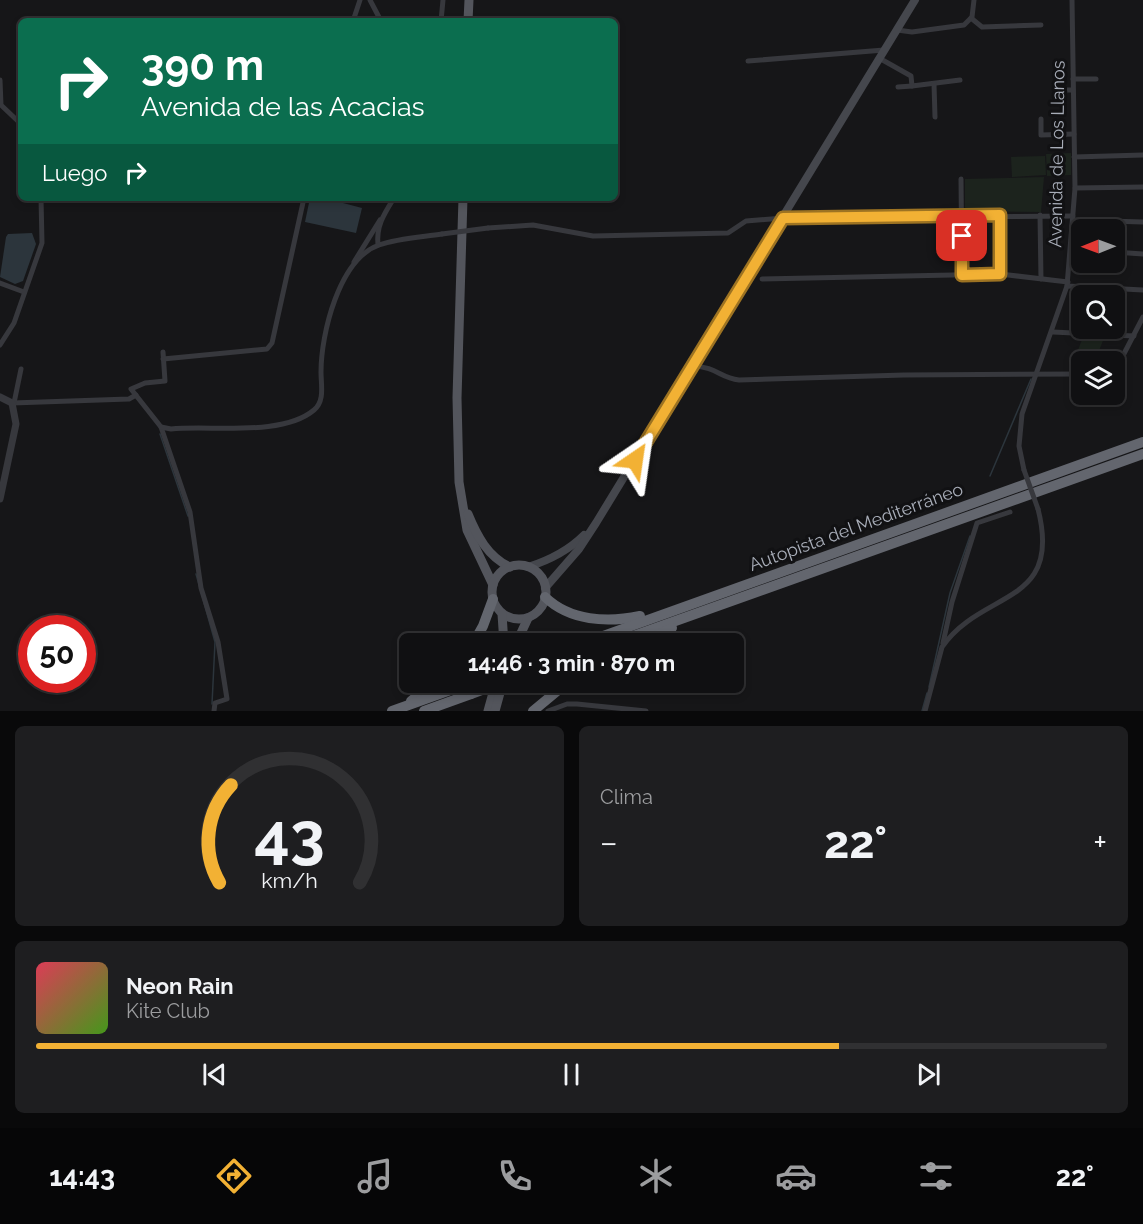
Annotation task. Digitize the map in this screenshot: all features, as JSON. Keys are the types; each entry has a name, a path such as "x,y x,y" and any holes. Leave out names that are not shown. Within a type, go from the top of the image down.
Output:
{"highway":[{"name":"Autopista del Mediterráneo","path":"610,633 1143,442"},
{"name":"Autopista del Mediterráneo","path":"641,633 1143,453"},
{"path":"545,592 563,610 584,618 625,619 740,586"},
{"path":"479,633 493,599"},
{"path":"661,633 712,607"},
{"path":"398,709 419,693"},
{"path":"398,709 442,693"},
{"path":"424,711 474,693"},
{"path":"533,711 555,693"}],"main road":[{"path":"468,18 469,0"},
{"path":"502,614 520,620 537,613 545,592 596,523 915,0"},
{"path":"463,201 457,398 459,482 467,530 493,585 493,599 502,614 503,633"},
{"path":"459,482 465,508 478,536 492,555 510,567 528,567 549,560 572,547 596,523"},
{"path":"493,585 500,574 510,567"},
{"path":"528,567 537,572 545,592"},
{"path":"521,633 528,618"},
{"path":"488,711 493,693"},
{"path":"495,711 500,693"}],"street":[{"path":"354,18 360,0"},
{"path":"370,0 379,18"},
{"path":"441,18 443,0"},
{"path":"897,30 912,32 964,25 971,18 974,0"},
{"name":"Avenida de Los Llanos","path":"1072,0 1075,188 1073,218"},
{"path":"971,18 982,27 1041,25"},
{"path":"748,61 884,50"},
{"path":"879,58 911,76 912,86"},
{"path":"1073,79 1096,79"},
{"path":"0,80 1,105 18,121"},
{"path":"898,87 960,80"},
{"path":"934,84 935,117"},
{"path":"1059,90 1073,90"},
{"path":"1041,119 1041,135 1074,134"},
{"path":"1074,157 1143,155"},
{"path":"961,179 962,275"},
{"path":"1075,188 1143,187"},
{"path":"0,345 14,323 42,243 41,201"},
{"path":"164,359 267,349 272,343 302,201"},
{"path":"161,427 171,429 264,427 288,422 314,410 322,397 323,341 343,280 392,201"},
{"path":"1000,215 1000,274"},
{"path":"1040,215 1041,279"},
{"path":"350,268 378,245 488,228 533,225 593,236 728,233 746,221 783,218 1040,215 1143,222"},
{"path":"378,245 380,220"},
{"name":"Avenida de Los Llanos","path":"942,647 955,630 968,619 1012,596 1030,579 1038,567 1044,540 1038,508 1024,470 1019,446 1022,414 1053,332 1068,284 1071,250"},
{"path":"1125,253 1143,254"},
{"path":"762,279 1000,274 1077,285"},
{"path":"0,283 24,292"},
{"path":"1125,289 1143,290"},
{"path":"1125,354 1143,317"},
{"path":"1053,332 1071,332"},
{"path":"1125,335 1134,336"},
{"path":"163,351 165,381 145,383 130,389 161,427 190,512 201,588 218,642 227,699 215,702 214,711"},
{"path":"693,366 709,366 731,380 904,375 1071,374"},
{"path":"0,499 16,424 13,403 21,369"},
{"path":"0,397 13,403 129,399 136,395"},
{"path":"925,711 952,602 977,523 1010,512"},
{"path":"548,711 567,704 646,711"}],"shaded area":[{"path":"1071,153 1071,175 1047,176 1046,154"},
{"path":"1045,156 1046,175 1012,177 1011,157"},
{"path":"1044,177 1041,212 965,211 965,179"},
{"path":"309,201 335,201 362,208 356,233 305,222"},
{"path":"32,233 36,244 23,281 15,284 0,277 8,234"},
{"path":"1082,339 1104,339 1099,351 1078,351"}],"waterway":[{"path":"990,476 1031,379"},
{"path":"160,434 188,516"},
{"path":"929,687 950,593 970,536"},
{"path":"196,574 215,642 212,704"},
{"path":"922,711 927,693"}],"route":[{"path":"635,460 783,218 1000,215 1000,274 962,275 962,236"}]}
